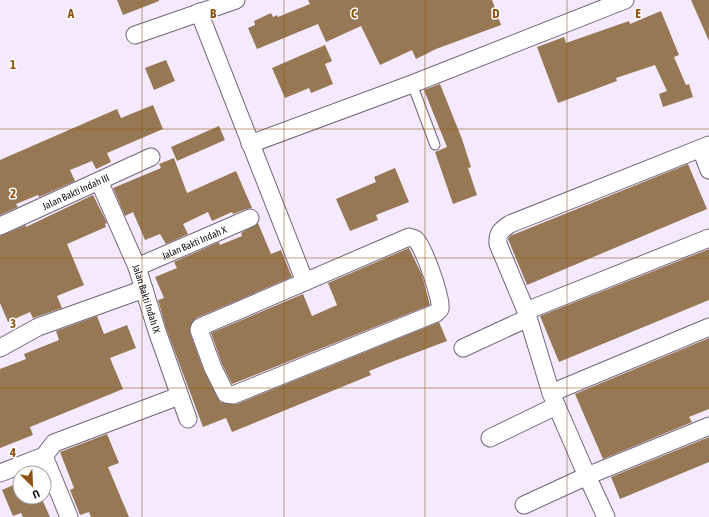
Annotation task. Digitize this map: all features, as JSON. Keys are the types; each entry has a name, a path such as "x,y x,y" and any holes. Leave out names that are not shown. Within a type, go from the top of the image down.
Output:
{"street":[{"path":"250,144 412,84 625,0"},
{"path":"135,35 228,1"},
{"path":"199,12 305,282"},
{"path":"606,517 553,400 527,315 498,244 498,236 501,230 510,224 705,147 709,170"},
{"name":"Jalan Bakti Indah III","path":"0,226 151,156"},
{"name":"Jalan Bakti Indah IX","path":"99,181 137,267 179,396 188,419"},
{"name":"Jalan Bakti Indah X","path":"137,267 250,218"},
{"path":"414,238 426,260 441,305 440,309 436,313 232,395 226,394 213,368 199,330 200,327 305,282 405,239 414,238"},
{"path":"463,348 527,315 709,238"},
{"path":"0,348 38,327 144,289"},
{"path":"490,438 553,400 709,328"},
{"path":"0,473 44,456 54,443 179,396"},
{"path":"524,505 587,476 709,426"},
{"path":"44,456 69,517"}],"lane":[{"path":"412,84 435,145"}],"building":[{"path":"117,0 159,0 159,1 123,15"},
{"path":"308,0 492,0 501,25 436,49 416,59 412,50 380,65 361,26 326,42 318,24 257,49 248,28 255,25 254,21 271,13 273,17 277,15 278,17 310,4"},
{"path":"691,0 709,0 709,41"},
{"path":"661,11 679,55 674,57 686,85 689,84 693,97 663,107 659,94 667,91 655,65 616,78 617,81 558,103 537,47 564,37 566,43 629,21 630,24"},
{"path":"325,45 332,61 325,64 333,84 311,93 309,88 285,98 272,68"},
{"path":"166,60 175,81 154,90 145,68"},
{"path":"440,84 462,139 471,167 468,168 477,195 453,204 435,152 447,147 424,90"},
{"path":"153,105 163,129 107,153 111,162 96,169 92,161 70,170 75,181 39,197 38,195 16,204 18,207 0,215 0,160 117,109 121,118"},
{"path":"219,126 225,140 177,161 171,147"},
{"path":"174,158 187,193 236,171 252,208 233,214 232,212 212,221 208,212 183,224 188,234 166,244 160,234 145,240 133,212 125,216 113,188 161,168 159,164"},
{"path":"688,164 707,209 527,285 508,239 510,236"},
{"path":"395,168 409,202 376,215 378,220 350,231 336,199 376,182 374,177"},
{"path":"93,195 107,223 105,224 106,227 67,244 84,285 57,296 62,308 33,318 30,312 8,322 0,303 0,236 26,225 26,227"},
{"path":"258,223 271,254 281,250 292,277 196,318 190,327 190,333 204,371 220,402 237,404 439,322 447,341 369,371 371,375 232,432 226,418 203,427 166,328 158,300 164,298 155,277 177,268 174,262 219,242 220,245 242,236 241,233"},
{"path":"409,248 422,275 430,305 232,384 222,364 211,333 303,294 312,316 337,305 328,283"},
{"path":"709,249 709,300 559,362 540,316"},
{"path":"97,316 104,334 127,325 136,348 110,358 123,389 30,427 33,435 0,448 0,369 26,359 24,354 59,340 56,331"},
{"path":"709,338 709,409 689,417 692,422 603,459 575,394"},
{"path":"107,434 119,463 108,467 129,517 91,517 89,512 80,515 70,490 74,488 60,452"},
{"path":"709,437 709,462 620,499 611,477"},
{"path":"12,486 12,505 45,505 50,517 23,517 21,513 13,516 2,490"}]}
